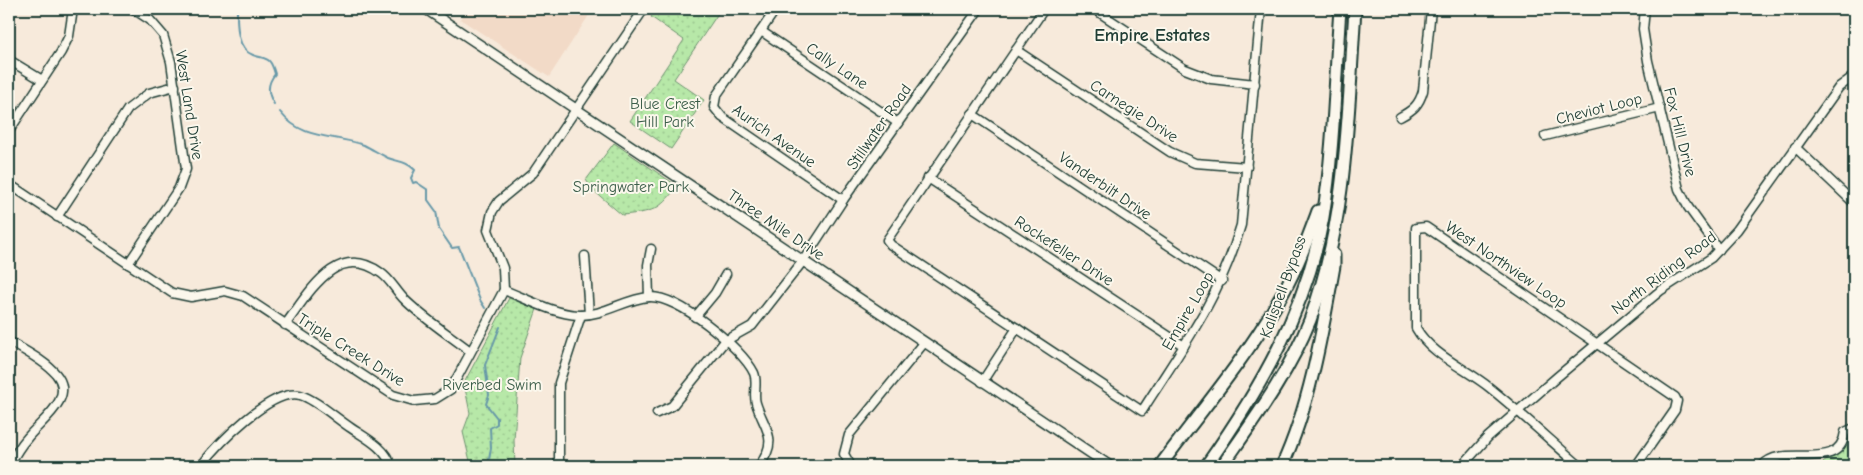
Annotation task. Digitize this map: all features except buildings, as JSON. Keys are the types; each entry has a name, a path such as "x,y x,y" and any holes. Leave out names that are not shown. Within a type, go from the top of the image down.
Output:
{"highway":[{"name":"Kalispell Bypass","path":"1206,466 1238,421 1270,366 1285,335 1311,266 1323,216 1340,9"},
{"name":"Kalispell Bypass","path":"1222,466 1289,365 1310,320 1338,215 1348,124 1355,9"},
{"path":"1160,466 1254,341 1277,304 1305,247 1325,191"},
{"path":"1282,466 1293,442 1318,348 1334,266 1333,238"}],"main road":[{"name":"Three Mile Drive","path":"426,9 1110,466"}],"street":[{"path":"9,130 61,52 69,36 73,9"},
{"name":"West Land Drive","path":"128,264 179,188 186,168 175,86 163,35 150,20 133,9"},
{"path":"644,9 533,173 500,200 492,212 488,230 503,268 504,290 567,314 585,315 649,297 662,298 675,303 725,341 748,361 756,376 756,402 769,430 770,445 760,466"},
{"name":"Aurich Avenue","path":"776,9 716,96 714,107 722,117 843,200"},
{"name":"Stillwater Road","path":"725,341 752,326 803,262 843,200 979,9"},
{"name":"Empire Loop","path":"1044,9 887,240 891,245 1142,411 1184,346 1222,281 1232,257 1241,225 1261,9"},
{"path":"1094,9 1185,69 1211,79 1255,84"},
{"path":"1400,117 1413,110 1420,102 1423,91 1431,9"},
{"name":"Fox Hill Drive","path":"1645,9 1644,37 1675,174 1685,201 1719,250"},
{"name":"Cally Lane","path":"761,31 898,123"},
{"name":"Carnegie Drive","path":"1016,50 1170,152 1195,163 1247,167"},
{"path":"9,60 42,80"},
{"name":"North Riding Road","path":"1462,466 1482,442 1596,343 1660,291 1698,267 1719,250 1737,230 1839,87 1854,76"},
{"path":"57,217 128,110 149,93 175,86"},
{"name":"Cheviot Loop","path":"1545,136 1660,108"},
{"name":"Vanderbilt Drive","path":"972,114 1222,281"},
{"path":"1795,147 1854,203"},
{"name":"Rockefeller Drive","path":"928,178 1184,346"},
{"name":"Triple Creek Drive","path":"9,184 172,293 191,297 225,290 243,296 393,395 414,401 435,399 451,389 504,290"},
{"name":"West Northview Loop","path":"1517,411 1488,386 1433,348 1416,328 1416,228 1426,227 1596,343"},
{"path":"649,297 648,265 651,249"},
{"path":"559,466 559,383 585,315 585,256"},
{"path":"285,325 321,277 335,267 348,263 367,265 382,273 404,299 470,351"},
{"path":"695,317 715,293 726,274"},
{"path":"982,382 1017,328"},
{"path":"9,340 52,370 60,381 62,392 55,408 26,439 9,466"},
{"path":"657,413 672,406 725,341"},
{"path":"851,466 844,454 849,435 924,343"},
{"path":"1596,343 1672,393 1677,401 1675,410 1636,466"},
{"path":"201,466 232,431 274,401 291,394 308,399 367,439 385,454 391,466"},
{"path":"1517,411 1580,466"},
{"path":"1762,466 1774,457 1828,455 1839,449 1844,442 1845,432 1854,428"}],"shaded area":[{"path":"466,9 593,9 549,77 460,19"}],"green space":[{"name":"Blue Crest Hill Park","path":"656,9 721,9 674,79 704,100 671,149 630,121 684,40 651,17"},
{"name":"Springwater Park","path":"614,143 677,186 665,201 648,211 622,215 593,190 586,180"},
{"name":"Riverbed Swim","path":"509,298 537,309 520,358 514,440 515,466 468,466 470,461 463,432 470,413 464,383"},
{"path":"1854,432 1854,466 1820,466 1840,452 1849,436"}],"waterway":[{"path":"237,9 240,42 243,47 247,52 270,61 273,68 275,74 270,81 269,89 274,104"},
{"path":"280,112 298,128 319,135 364,145 388,158 412,167 415,170 411,178 413,183 416,182 428,190 428,200 436,211 439,229 452,248 459,247 485,308"},
{"path":"488,466 491,448 490,428 497,424 497,418 486,404 489,395 485,365 500,327"}],"district":[{"name":"Empire Estates","path":"1152,35"}]}
